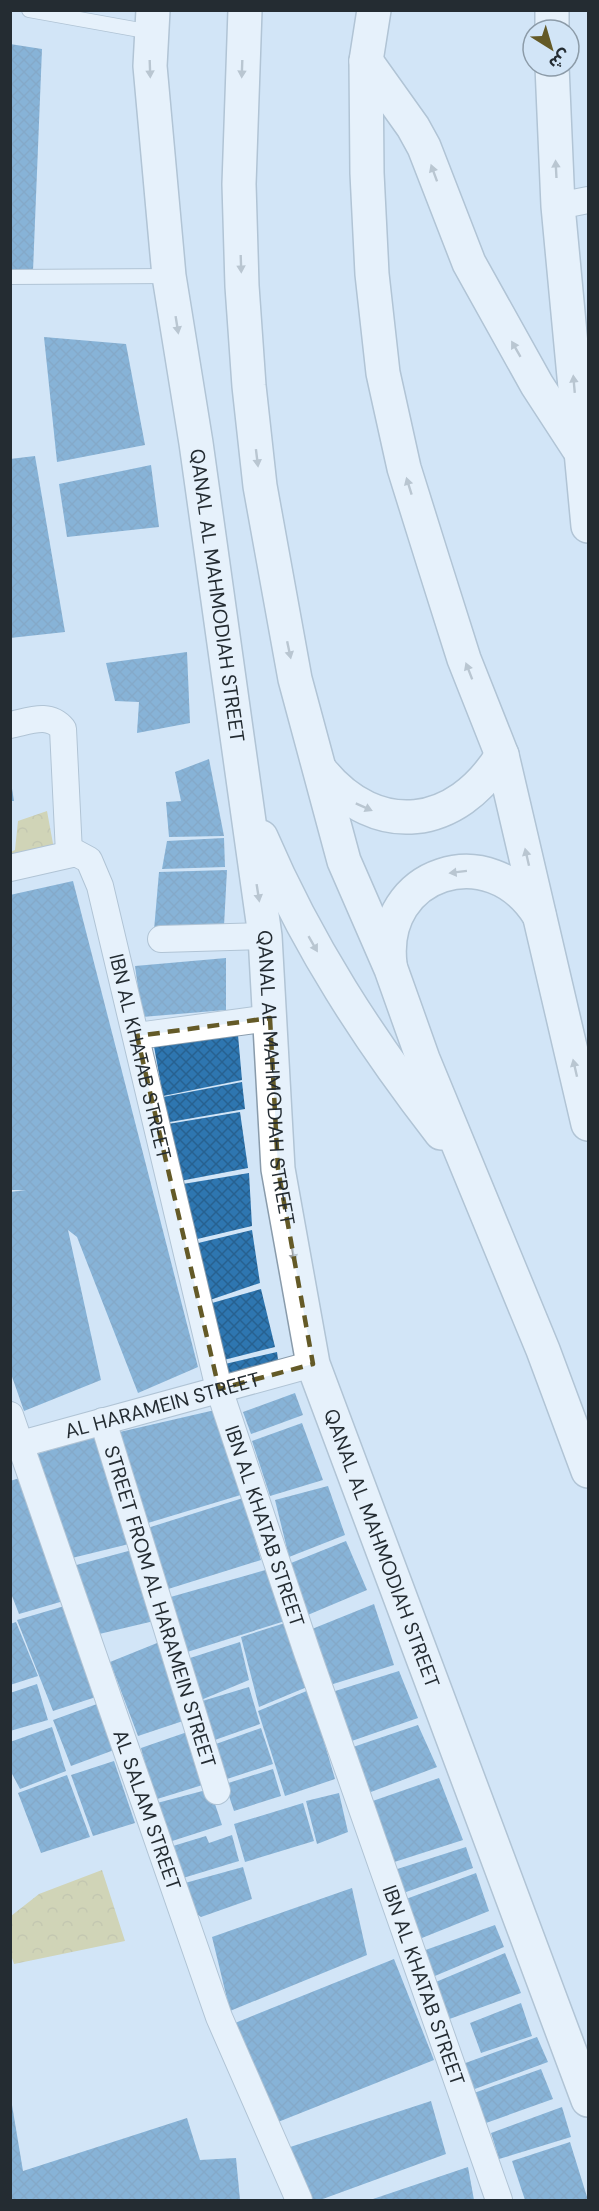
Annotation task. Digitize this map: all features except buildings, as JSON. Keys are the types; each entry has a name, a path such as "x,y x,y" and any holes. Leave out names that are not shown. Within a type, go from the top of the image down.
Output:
{"main road":[{"path":"245,10 239,184 242,285 249,386 260,486 276,586 295,679 344,861 391,969 423,1059 543,1350 588,1471"},
{"path":"374,10 366,61 367,173 371,262 383,373 404,468 464,659 502,755 588,1125"},
{"name":"QANAL AL MAHMODIAH STREET","path":"152,21 150,66 169,276 265,936 278,1169 314,1364 588,2100"},
{"path":"366,61 414,127 469,263 532,375 580,452"},
{"path":"554,78 573,203 580,452 588,526"},
{"path":"320,770 335,788 355,803 378,813 402,817 419,816 451,807 472,794 489,776 502,755"},
{"path":"244,797 274,868 309,938 348,1005 392,1070 470,1172"},
{"path":"391,969 388,949 392,927 400,908 414,891 452,872 473,871 504,879 529,898 540,916"}],"street":[{"path":"10,725 43,718 51,719 63,729 69,853 10,868"},
{"name":"IBN AL KHATAB STREET","path":"69,853 76,853 89,860 100,886 219,1389 307,1652 500,2200"},
{"path":"161,939 265,936"},
{"path":"137,1036 270,1018"},
{"name":"AL HARAMEIN STREET","path":"16,1445 314,1364"},
{"name":"AL SALAM STREET","path":"10,1414 16,1445 219,2018 299,2200"},
{"name":"STREET FROM AL HARAMEIN STREET","path":"103,1421 217,1791"}],"lane":[{"path":"28,10 152,21"},
{"path":"10,276 169,276"}],"highlighted area":[{"path":"270,1018 278,1169 313,1364 219,1389 137,1036"}],"green space":[{"path":"47,811 54,849 11,861 11,852 15,850 18,821"},
{"path":"102,1870 125,1941 14,1964 11,1955 11,1916 39,1894"}]}
